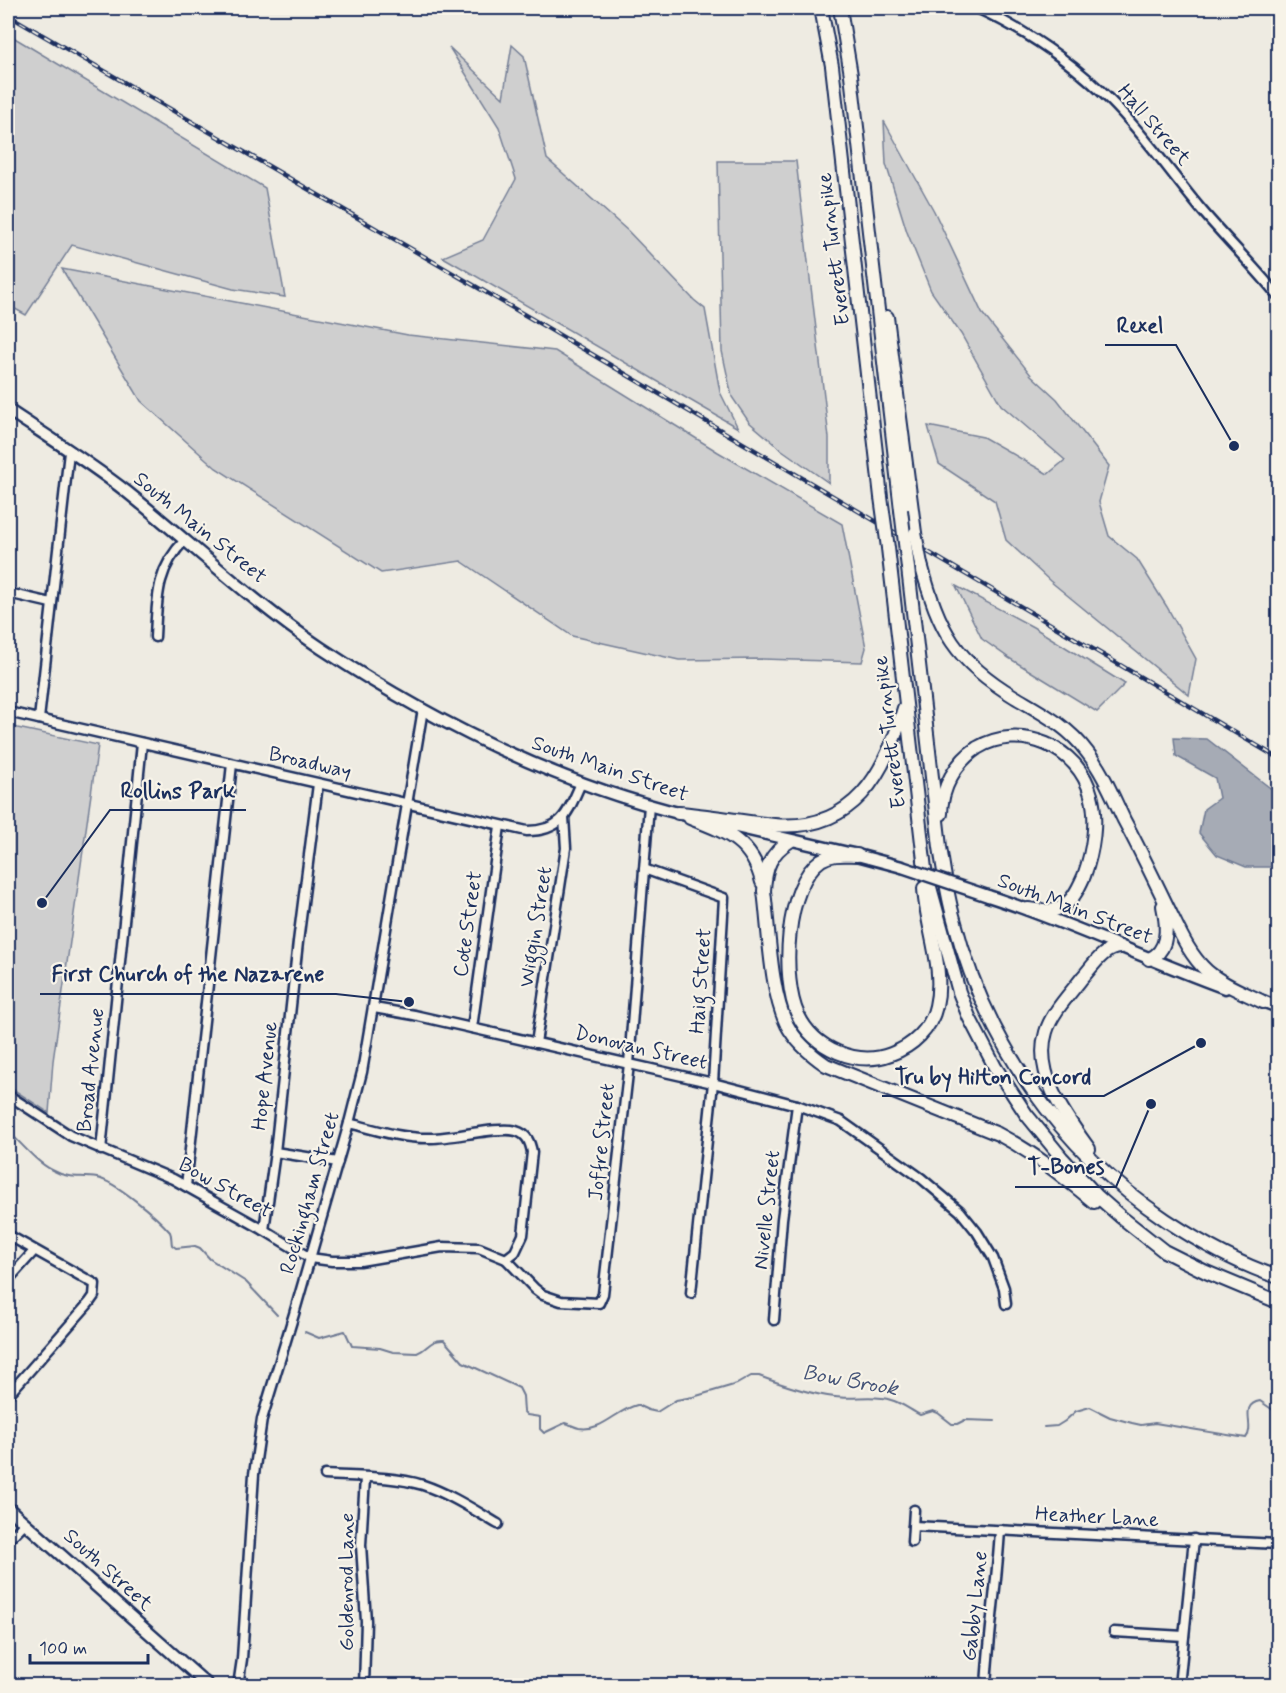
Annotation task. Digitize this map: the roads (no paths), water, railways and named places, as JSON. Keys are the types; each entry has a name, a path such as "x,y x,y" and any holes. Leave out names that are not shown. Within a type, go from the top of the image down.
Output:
{"highway":[{"name":"Everett Turnpike","path":"821,8 832,66 925,869 959,992 969,1017 995,1067 1026,1114 1083,1181 1105,1203 1164,1251 1206,1272 1278,1302"},
{"name":"Everett Turnpike","path":"840,8 850,66 940,848 953,918 969,968 990,1019 1017,1068 1050,1114 1070,1137 1114,1180 1151,1210 1222,1254 1278,1277"},
{"path":"869,229 891,345 915,533 931,602 939,622 952,643 970,664 991,681 1053,719 1074,735 1089,754 1108,786 1189,948 1206,970 1218,979 1263,1002"},
{"path":"678,813 775,825 804,824 834,814 849,806 864,793 880,771 895,739 906,701"},
{"path":"945,880 947,866 941,805 945,790 957,767 972,752 986,743 1013,738 1041,741 1068,757 1085,778 1091,795 1094,834 1085,873 1068,903 1052,910 1028,909"},
{"path":"678,813 725,832 744,846 756,866 764,891"},
{"path":"790,841 778,849 769,862 764,891 776,991 788,1026 798,1041 810,1054 826,1065 968,1122 1023,1147 1054,1168 1110,1216 1164,1251"},
{"path":"857,855 836,855 826,858 820,861 809,874 796,901 790,925 788,952 791,989 796,1010 803,1023 820,1041 839,1053 853,1057 873,1058 903,1049 923,1033 932,1017 937,999 937,980 935,952 925,898 925,869"},
{"path":"1149,959 1158,955 1164,941 1165,917 1160,890"},
{"path":"1114,1180 1092,1153 1054,1092 1048,1078 1044,1055 1047,1031 1062,1005 1103,955 1110,949 1120,947"}],"main road":[{"name":"South Main Street","path":"8,410 125,491 276,615 321,648 423,710 497,749 581,783 649,805 902,867 1028,909 1149,959 1278,1007"},
{"name":"South Street","path":"8,1508 209,1686"}],"street":[{"name":"Hall Street","path":"977,8 999,18 1057,54 1113,102 1200,209 1278,296"},
{"path":"999,18 1000,8"},
{"path":"39,719 69,452"},
{"path":"155,638 157,600 162,573 184,540"},
{"path":"8,593 51,603"},
{"name":"Rockingham Street","path":"238,1686 242,1659 257,1447 262,1419 338,1162 362,1072 423,710"},
{"name":"Broadway","path":"8,712 500,826 537,831 556,825 564,817"},
{"name":"Broad Avenue","path":"101,1150 142,743"},
{"path":"186,1186 232,764"},
{"path":"564,817 581,783"},
{"name":"Hope Avenue","path":"264,1230 276,1152 298,942 318,784"},
{"name":"Joffre Street","path":"599,1303 603,1294 628,1064 649,805"},
{"name":"Wiggin Street","path":"536,1042 566,848 564,817"},
{"name":"Cote Street","path":"472,1028 500,826"},
{"name":"Haig Street","path":"644,869 724,898 713,1083 691,1293"},
{"name":"Donovan Street","path":"374,1008 713,1083 797,1105 841,1121 889,1154 960,1211 977,1232 993,1258 1004,1288 1006,1304"},
{"name":"Bow Street","path":"8,1095 55,1127 101,1150 186,1186 310,1258 332,1262 360,1261 442,1247 479,1248 506,1258 535,1290 543,1295 561,1301 599,1303"},
{"name":"Nivelle Street","path":"774,1320 782,1219 797,1105"},
{"path":"349,1123 414,1138 507,1130 524,1135 530,1143 532,1152 523,1235 515,1252 506,1258"},
{"path":"276,1152 338,1162"},
{"path":"8,1235 95,1284 94,1296 89,1303 8,1395"},
{"path":"8,1280 34,1251"},
{"path":"325,1475 398,1480 423,1486 450,1496 498,1524"},
{"name":"Goldenrod Lane","path":"364,1686 366,1621 361,1545 365,1478"},
{"path":"912,1542 914,1510"},
{"path":"8,1540 25,1523"},
{"name":"Heather Lane","path":"913,1526 1278,1544"},
{"name":"Gabby Lane","path":"986,1686 988,1639 998,1575 1000,1530"},
{"path":"1179,1686 1194,1539"},
{"path":"1114,1632 1184,1636"}],"waterway":[{"name":"Bow Brook","path":"8,1131 34,1157 52,1170 70,1176 97,1178 125,1193 170,1232 172,1245 176,1248 195,1246 200,1248 210,1259 246,1282 277,1315"},
{"name":"Bow Brook","path":"305,1332 319,1338 345,1331 352,1346 380,1348 393,1352 417,1353 435,1341 444,1340 463,1362 519,1388 523,1396 524,1412 527,1415 540,1417 540,1429 544,1433 565,1423 579,1428 595,1427 637,1405 657,1412 676,1400 737,1384 751,1376 759,1376 825,1396 884,1398 899,1403 920,1415 933,1411 952,1424 965,1420 995,1421"},
{"name":"Bow Brook","path":"1044,1427 1057,1426 1076,1411 1090,1407 1110,1417 1141,1425 1155,1423 1246,1438 1249,1433 1249,1411 1253,1403 1260,1401 1278,1412"}],"railway":[{"path":"8,15 544,326 1278,758"}],"place":[{"name":"Rexel","path":"1234,446"},
{"name":"Rollins Park","path":"42,903"},
{"name":"First Church of the Nazarene","path":"409,1002"},
{"name":"Tru by Hilton Concord","path":"1201,1043"},
{"name":"T-Bones","path":"1151,1104"}]}
